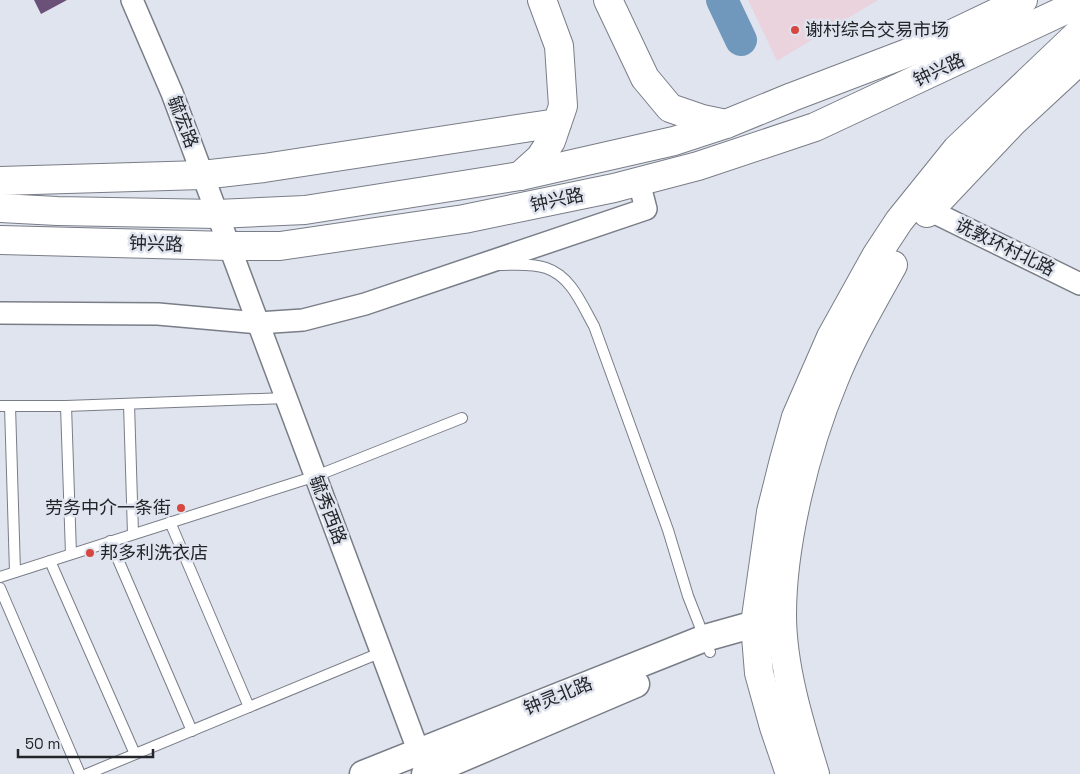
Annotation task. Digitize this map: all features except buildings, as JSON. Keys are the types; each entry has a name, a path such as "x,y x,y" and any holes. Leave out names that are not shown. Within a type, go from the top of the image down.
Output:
{"main road":[{"path":"520,176 540,158 551,141 563,106 560,46 542,0"},
{"path":"608,0 645,78 670,108 702,119 726,124"},
{"name":"钟兴路","path":"0,208 217,214 305,210 520,176 674,141 726,124 931,44 1023,0"},
{"path":"790,774 774,727 759,673 755,624 771,512 796,417 831,337 876,256 899,221 957,149 986,120 1074,15"},
{"name":"钟兴路","path":"0,240 280,246 464,219 614,188 698,166 815,127 1074,15"},
{"path":"816,774 792,691 782,616 785,562 797,502 812,443 834,381 852,341 896,259 929,210 1013,122 1080,60"},
{"path":"0,181 202,174 264,168 557,123"}],"street":[{"name":"毓宏路","path":"132,0 172,93 229,246"},
{"path":"0,313 158,314 258,323 303,320 365,304 646,209 639,182"},
{"name":"诜敦环村北路","path":"929,210 1080,284"},
{"name":"毓秀西路","path":"229,246 424,768"},
{"name":"钟灵北路","path":"363,774 424,768 755,624 782,616"}],"lane":[{"path":"478,266 532,265 546,268 569,283 582,304 594,326 668,530 688,596 707,645"},
{"path":"15,572 5,406 66,406 286,398"},
{"path":"129,404 133,534"},
{"path":"66,406 70,554"},
{"path":"0,576 316,476 462,418"},
{"path":"170,522 249,707"},
{"path":"110,542 192,731"},
{"path":"50,561 135,754"},
{"path":"0,588 80,774"},
{"path":"87,774 382,652"}],"shaded area":[{"name":"谢村综合交易市场","path":"748,0 878,0 777,61"}],"waterway":[{"path":"722,0 741,40"}],"place":[{"name":"谢村综合交易市场","path":"795,30"},
{"name":"劳务中介一条街","path":"181,508"},
{"name":"邦多利洗衣店","path":"90,553"}]}
